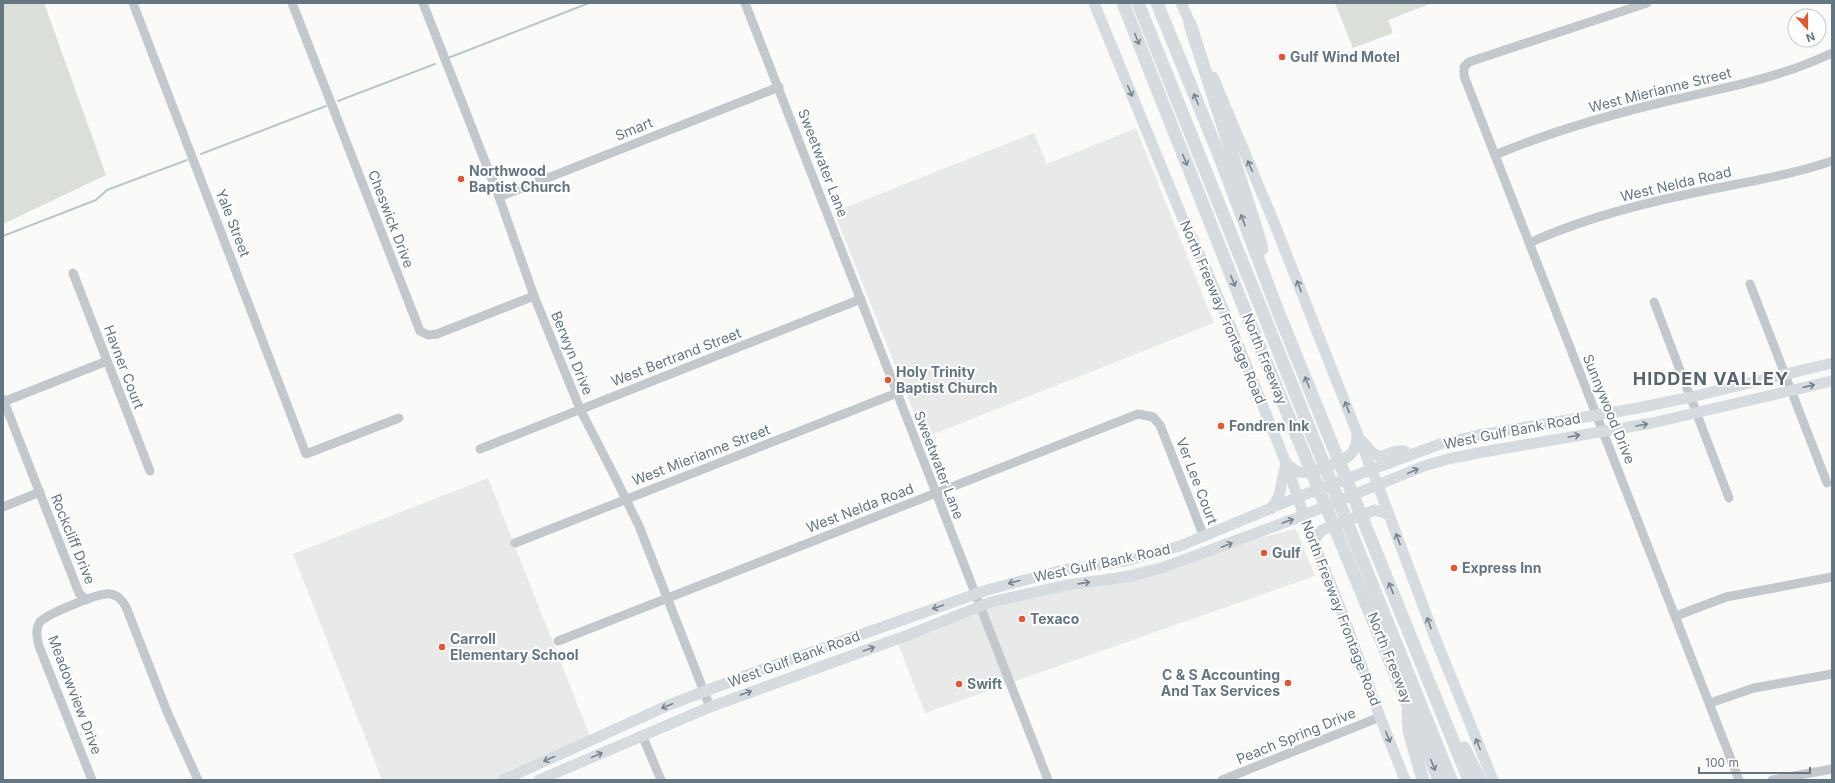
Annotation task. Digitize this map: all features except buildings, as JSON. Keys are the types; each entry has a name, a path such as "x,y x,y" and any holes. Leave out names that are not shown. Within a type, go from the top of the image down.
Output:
{"highway":[{"name":"North Freeway","path":"1123,3 1242,304 1439,780"},
{"name":"North Freeway","path":"1138,3 1451,780"},
{"name":"North Freeway","path":"1157,3 1219,154 1277,309 1469,780"},
{"path":"1190,24 1256,228 1277,309"},
{"path":"1422,663 1480,780"},
{"path":"1408,703 1409,731 1424,780"}],"main road":[{"name":"North Freeway Frontage Road","path":"1094,3 1187,229 1222,306 1286,463 1314,544 1343,615 1380,717 1405,780"},
{"path":"1181,3 1273,220 1378,486 1434,635 1493,780"},
{"name":"West Gulf Bank Road","path":"503,780 703,691 975,594 1063,570 1125,561 1152,555 1204,537 1298,497 1415,452 1440,444 1479,435 1691,397 1832,363"},
{"name":"West Gulf Bank Road","path":"539,780 710,707 901,637 980,606 1046,590 1132,576 1162,568 1304,515 1424,466 1448,459 1483,452 1652,423 1832,381"},
{"path":"1269,528 1267,511 1279,496 1286,463 1299,472 1308,472 1334,464 1347,457 1354,450 1357,442 1357,433"},
{"path":"1357,433 1369,450 1377,455 1386,455 1401,450 1415,452"},
{"path":"1479,435 1483,452"},
{"path":"1314,544 1317,536 1322,530 1375,510 1388,514"}],"street":[{"name":"Yale Street","path":"133,3 306,454 399,418"},
{"name":"Cheswick Drive","path":"292,3 420,331 428,335 437,334 534,296"},
{"name":"Berwyn Drive","path":"423,3 499,197 534,296 580,409 626,499 668,598 710,707"},
{"name":"Sweetwater Lane","path":"745,3 898,393 935,494 1048,780"},
{"name":"Sunnywood Drive","path":"1647,3 1470,62 1464,67 1464,76 1739,780"},
{"name":"West Mierianne Street","path":"1495,155 1608,116 1674,99 1743,85 1785,73 1832,53"},
{"name":"Smart","path":"499,197 779,87"},
{"name":"West Nelda Road","path":"1529,243 1548,234 1626,209 1689,194 1787,175 1832,161"},
{"name":"Havner Court","path":"73,272 150,471"},
{"path":"1750,284 1827,482"},
{"name":"West Bertrand Street","path":"480,449 861,300"},
{"path":"1654,302 1729,498"},
{"path":"3,401 107,361"},
{"name":"West Mierianne Street","path":"515,543 898,393"},
{"name":"Rockcliff Drive","path":"3,401 79,593 86,600 99,594 109,593 116,595 123,601 168,714 198,780"},
{"name":"West Nelda Road","path":"558,641 1131,416 1138,414 1153,417 1157,420 1164,435"},
{"name":"Ver Lee Court","path":"1164,435 1204,537"},
{"path":"3,507 40,492"},
{"path":"1676,616 1726,597 1832,577"},
{"name":"Meadowview Drive","path":"86,600 43,619 37,633 39,646 92,780"},
{"path":"1710,703 1754,688 1832,674"},
{"name":"Peach Spring Drive","path":"1222,780 1380,717"},
{"path":"642,735 660,780"},
{"path":"1772,780 1832,769"}],"shaded area":[{"path":"3,3 44,3 106,175 3,224"},
{"path":"1335,3 1432,3 1388,20 1393,33 1353,48"},
{"path":"1136,128 1214,323 924,438 834,212 1034,133 1047,164"},
{"name":"Carroll Elementary School","path":"488,478 591,739 503,780 382,780 293,554"},
{"path":"1296,529 1315,576 925,713 897,641 1004,600"}],"waterway":[{"path":"448,58 589,3"},
{"path":"338,101 435,64"},
{"path":"201,154 326,106"},
{"path":"3,236 96,200 107,190 187,160"}],"place":[{"name":"Gulf Wind Motel","path":"1282,57"},
{"name":"Northwood Baptist Church","path":"461,179"},
{"name":"Holy Trinity Baptist Church","path":"888,380"},
{"name":"Fondren Ink","path":"1221,426"},
{"name":"Gulf","path":"1264,553"},
{"name":"Express Inn","path":"1454,568"},
{"name":"Texaco","path":"1022,619"},
{"name":"Carroll Elementary School","path":"442,647"},
{"name":"C & S Accounting And Tax Services","path":"1288,683"},
{"name":"Swift","path":"959,684"}],"district":[{"name":"HIDDEN VALLEY","path":"1711,379"}]}
